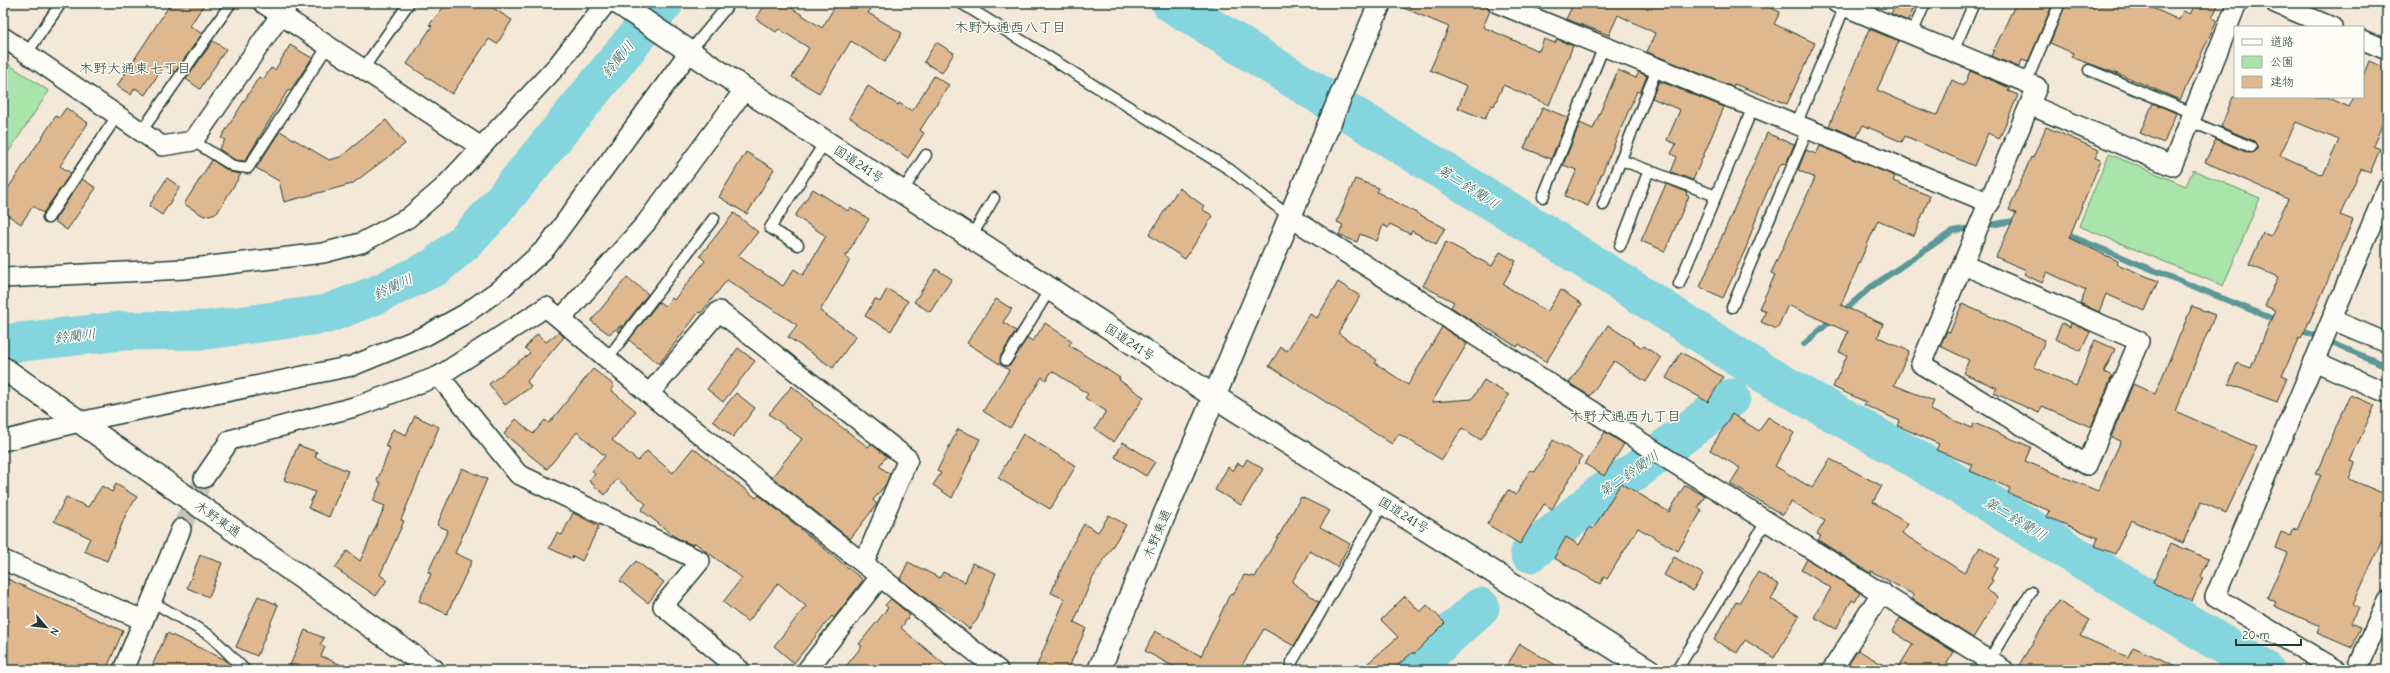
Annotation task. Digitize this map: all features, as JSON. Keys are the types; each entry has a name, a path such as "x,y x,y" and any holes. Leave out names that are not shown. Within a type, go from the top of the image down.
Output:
{"main road":[{"name":"木野東通","path":"1099,670 1380,3"},
{"name":"国道241号","path":"616,4 1215,397 1649,670"},
{"name":"木野東通","path":"3,368 433,670"}],"street":[{"path":"263,3 285,9 328,46 481,147"},
{"path":"1497,3 1990,203"},
{"path":"2030,105 2172,166 2237,3"},
{"path":"2275,3 2330,26"},
{"path":"3,278 185,269 323,253 361,243 408,218 443,188 616,4"},
{"path":"1841,5 2037,87 1990,203 1921,364 2087,465 2139,342 1964,265"},
{"path":"3,37 162,146 192,141 285,9"},
{"path":"2364,40 2387,50"},
{"path":"3,441 79,422 352,366 425,336 465,314 503,287 546,248 683,47"},
{"path":"561,320 646,223 745,89"},
{"path":"2337,670 2215,597 2333,320 2387,188"},
{"path":"1290,217 1653,450 1882,592 1996,665"},
{"path":"204,478 230,440 358,406 439,376 546,307 649,394 998,670"},
{"path":"649,394 719,312 908,459 864,563"},
{"path":"2333,320 2387,343"},
{"path":"2314,362 2387,393"},
{"path":"439,376 518,474 700,561 663,606 740,670"},
{"path":"123,670 181,529"},
{"path":"3,560 143,620"},
{"path":"807,670 880,576"},
{"path":"1832,670 1882,592"},
{"path":"2357,670 2387,601"}],"lane":[{"path":"26,53 61,3"},
{"path":"141,132 231,3"},
{"path":"363,69 409,3"},
{"path":"683,47 730,3"},
{"path":"961,3 1229,169 1290,217"},
{"path":"1912,34 1925,3"},
{"path":"1954,52 1974,3"},
{"path":"2026,82 2060,3"},
{"path":"1732,307 1802,127 1841,5"},
{"path":"192,141 233,166 248,168 328,46"},
{"path":"1543,196 1604,46"},
{"path":"1603,205 1657,68"},
{"path":"2089,70 2191,117 2251,147"},
{"path":"1680,284 1753,107"},
{"path":"48,218 117,116"},
{"path":"798,245 770,228 825,142"},
{"path":"902,192 926,155"},
{"path":"1621,160 1716,196"},
{"path":"1620,246 1648,170"},
{"path":"971,237 994,198"},
{"path":"607,359 714,218"},
{"path":"1006,360 1050,289"},
{"path":"1291,670 1292,662 1384,502"},
{"path":"1677,670 1767,520"},
{"path":"1996,665 2031,592"},
{"path":"151,601 211,636 245,670"}],"green space":[{"path":"8,64 49,91 3,160 3,72"},
{"path":"2109,154 2186,186 2193,170 2260,198 2223,286 2079,226"}],"building":[{"path":"171,3 205,3 190,26 202,34 175,72 164,65 145,95 135,88 131,95 117,86"},
{"path":"447,3 485,3 512,20 497,44 489,39 452,94 407,64 432,26 429,25"},
{"path":"766,3 784,3 822,28 837,3 875,3 868,13 902,33 885,62 851,41 819,93 792,77 809,48 779,29 776,32 756,19"},
{"path":"1392,3 1481,3 1486,5 1490,11 1483,27 1539,51 1544,39 1555,43 1557,39 1573,46 1549,105 1503,85 1494,106 1491,105 1485,119 1458,108 1467,86 1430,70 1449,27"},
{"path":"1574,3 1760,3 1780,12 1774,24 1815,43 1787,104 1734,84 1733,87 1647,52 1655,33 1618,15 1609,35 1566,19"},
{"path":"1896,3 1916,3 1908,21 1891,14"},
{"path":"2016,3 2053,3 2028,62 2022,60 2019,67 1991,56"},
{"path":"2066,3 2142,3 2179,20 2183,11 2190,14 2196,3 2219,3 2212,18 2217,20 2180,100 2129,78 2071,57 2073,53 2050,43"},
{"path":"1869,29 1899,41 1877,90 1937,115 1952,80 1964,86 1970,71 2010,88 2008,91 2018,95 1999,139 1988,133 1974,166 1905,136 1902,142 1863,125 1857,137 1829,126"},
{"path":"213,41 226,49 200,89 186,79"},
{"path":"936,42 954,53 942,73 924,62"},
{"path":"290,45 312,58 290,91 288,90 245,161 235,160 219,149 225,140 221,138 259,77 263,80 271,68 275,70"},
{"path":"2369,61 2387,69 2387,113 2373,146 2380,149 2370,173 2361,169 2340,215 2353,220 2320,299 2301,339 2299,338 2282,376 2287,378 2277,402 2229,384 2237,363 2251,368 2275,310 2265,306 2278,277 2249,265 2263,233 2271,236 2288,199 2205,162 2216,139 2248,153 2257,150 2257,146 2254,141 2221,127 2233,97 2329,98 2349,107 2354,98 2364,98 2364,74","holes":["2296,122 2339,140 2323,175 2280,155"]},
{"path":"1618,70 1636,78 1639,72 1647,76 1640,93 1637,91 1588,206 1565,196 1577,170 1563,165 1580,123 1593,129"},
{"path":"934,76 949,85 920,130 924,133 908,158 849,117 868,86 898,105 899,103 912,111"},
{"path":"1659,81 1724,107 1693,180 1671,172 1677,157 1671,154 1676,144 1667,140 1680,110 1652,98"},
{"path":"2153,103 2176,113 2164,143 2140,133"},
{"path":"1543,107 1568,118 1551,159 1524,148"},
{"path":"66,108 88,123 60,166 71,173 43,213 33,206 21,224 3,212 3,196 56,116 59,118"},
{"path":"386,120 405,144 352,184 284,202 279,181 256,168 280,131 329,160 340,157"},
{"path":"2046,127 2099,150 2095,158 2101,160 2069,238 2118,261 2117,264 2158,281 2145,311 2106,294 2099,312 2080,303 2086,290 2047,272 2042,283 2024,274 2026,270 1996,257 2016,213 2009,210 2031,157 2033,158"},
{"path":"1767,133 1794,145 1786,164 1782,163 1775,174 1758,213 1746,248 1723,298 1700,287"},
{"path":"1820,146 1895,176 1893,181 1930,196 1914,236 1878,220 1841,305 1883,324 1878,337 1909,351 1894,385 1934,401 1930,410 1972,428 1974,423 2031,447 2025,461 2098,491 2121,441 2111,437 2133,384 2155,394 2192,306 2215,315 2175,411 2257,447 2226,513 2201,502 2183,543 2131,520 2115,554 2095,546 2098,538 2047,517 2050,511 2008,493 2010,488 1970,471 1973,465 1936,450 1939,444 1898,426 1900,421 1864,405 1866,402 1833,387 1847,355 1839,352 1848,332 1788,305 1777,329 1761,322 1766,311 1759,308 1775,275 1771,273 1815,178 1798,170 1806,150 1816,154"},
{"path":"746,152 774,169 747,214 719,197"},
{"path":"212,160 230,172 241,174 217,213 204,216 184,204"},
{"path":"167,178 180,187 162,215 149,206"},
{"path":"82,179 96,188 67,230 54,221"},
{"path":"1355,179 1379,188 1377,192 1445,228 1436,244 1412,231 1410,234 1390,224 1388,228 1383,225 1377,241 1360,234 1357,242 1339,235 1343,225 1337,222"},
{"path":"1666,184 1687,192 1686,195 1689,196 1665,251 1641,241"},
{"path":"1179,188 1204,206 1202,209 1213,216 1185,259 1149,235"},
{"path":"813,189 848,211 850,207 869,219 845,257 850,260 820,311 856,336 833,368 788,337 797,325 727,280 701,313 699,312 659,364 629,340 659,302 665,306 672,298 674,300 705,261 700,256 734,213 758,232 738,256 783,286 794,269 803,275 826,236 795,216"},
{"path":"1446,242 1492,266 1500,252 1516,261 1503,284 1547,312 1561,290 1582,304 1546,362 1519,344 1517,347 1479,323 1478,325 1451,307 1454,302 1423,286"},
{"path":"936,269 952,279 930,312 914,302"},
{"path":"627,277 648,294 619,332 617,331 622,325 609,334 591,321"},
{"path":"1338,282 1360,296 1338,333 1377,360 1375,363 1408,385 1442,327 1467,344 1432,402 1472,399 1484,380 1509,395 1481,440 1462,428 1442,460 1399,434 1392,444 1269,366 1281,347 1287,351 1310,314 1317,318"},
{"path":"887,289 908,301 891,331 865,316 875,299 880,302"},
{"path":"996,299 1012,309 1003,322 1016,331 1000,357 1002,365 1006,366 1011,364 1027,338 1033,341 1045,323 1072,341 1069,345 1120,378 1119,380 1144,397 1114,442 1095,429 1106,411 1085,398 1088,394 1052,371 1046,380 1042,377 1010,428 983,411 1009,370 967,343"},
{"path":"1962,304 2045,340 2034,367 2076,386 2095,340 2115,349 2104,372 2112,376 2091,427 2042,406 2039,413 1994,393 1997,388 1963,373 1969,360 1940,346 1947,331 1950,332"},
{"path":"2062,323 2070,327 2071,323 2090,332 2081,351 2055,339"},
{"path":"1608,325 1642,348 1644,346 1661,358 1646,382 1614,361 1590,396 1569,383"},
{"path":"559,332 564,337 527,381 531,387 505,405 489,384 530,353 525,348 537,334 546,342"},
{"path":"738,348 755,361 723,402 707,389"},
{"path":"1681,352 1723,377 1708,402 1666,378"},
{"path":"593,369 614,385 611,390 636,411 612,440 638,461 647,451 673,473 693,448 756,498 759,495 863,580 834,618 832,616 794,663 774,646 806,606 778,583 748,622 723,602 742,578 695,543 693,545 677,538 641,510 646,504 617,479 605,495 589,481 595,474 592,471 605,456 577,432 547,469 504,434 516,419 533,434 545,420 549,423"},
{"path":"792,386 813,404 812,405 868,447 871,444 887,456 879,466 890,474 886,484 873,500 877,504 850,539 772,477 802,439 769,414"},
{"path":"736,393 755,408 733,437 713,421"},
{"path":"2350,395 2375,405 2350,461 2355,463 2349,479 2387,495 2387,529 2353,605 2358,608 2351,623 2361,627 2352,648 2317,633 2320,626 2274,606 2276,602 2267,598 2287,553 2275,548 2281,532 2291,536 2294,528 2297,530 2321,475 2316,474"},
{"path":"1732,414 1759,431 1768,417 1794,433 1775,466 1812,488 1830,459 1882,486 1873,502 1908,524 1902,533 1964,573 1980,547 1999,559 1994,566 1997,568 1991,579 1993,580 1987,590 1998,597 1973,638 1912,599 1914,595 1871,571 1870,573 1818,540 1821,536 1817,534 1825,521 1791,502 1783,515 1730,484 1740,468 1710,450"},
{"path":"415,416 439,427 401,520 404,521 380,575 387,580 376,596 335,568 347,551 360,561 385,506 373,501 381,483 377,481 390,448 385,446 393,429 406,435"},
{"path":"958,429 980,439 952,498 933,485 941,473 937,471"},
{"path":"1605,432 1624,444 1604,476 1585,464"},
{"path":"1023,434 1076,466 1050,509 998,478"},
{"path":"1553,440 1582,457 1552,509 1544,504 1520,544 1487,524 1508,490 1516,495 1530,470 1535,472"},
{"path":"1123,442 1155,462 1146,476 1115,457"},
{"path":"298,445 317,452 315,457 348,471 329,517 308,508 315,492 284,480"},
{"path":"1247,459 1263,469 1241,505 1215,490 1228,467 1233,471 1238,463 1243,466"},
{"path":"462,468 487,479 455,553 472,561 447,614 419,601 431,574 428,572 448,530 437,525"},
{"path":"1621,483 1669,512 1685,485 1705,496 1698,508 1702,510 1678,551 1638,528 1607,579 1604,577 1600,584 1554,558 1566,537 1579,545 1590,527 1593,529"},
{"path":"116,484 137,497 126,514 107,561 84,551 90,538 54,521 66,497 88,507 102,486 112,492"},
{"path":"1301,497 1330,511 1320,527 1350,544 1337,567 1310,551 1292,582 1319,602 1294,646 1264,629 1239,670 1180,670 1145,651 1155,631 1201,656 1230,594 1233,595 1244,575 1255,577"},
{"path":"573,513 599,526 582,561 573,556 572,559 549,548 557,533 562,535"},
{"path":"1109,515 1126,525 1092,579 1074,622 1086,628 1068,670 1035,670 1065,599 1051,593 1071,547 1084,524 1098,532"},
{"path":"2171,543 2208,559 2201,577 2203,578 2192,601 2153,583"},
{"path":"200,555 222,563 209,597 187,588"},
{"path":"1674,557 1703,574 1693,591 1664,575"},
{"path":"1807,559 1860,593 1855,602 1852,600 1836,629 1814,617 1831,588 1801,570"},
{"path":"636,561 664,582 648,603 620,581"},
{"path":"908,562 940,578 943,572 965,582 972,563 996,573 977,620 969,629 947,611 934,605 900,579"},
{"path":"1758,572 1779,585 1771,599 1799,616 1774,658 1745,640 1737,653 1714,640 1736,602 1739,603"},
{"path":"3,577 123,631 106,670 16,670 3,665"},
{"path":"258,596 278,605 257,656 236,647"},
{"path":"1405,596 1420,612 1427,605 1445,623 1414,654 1413,652 1392,670 1360,670 1398,637 1381,620"},
{"path":"891,599 910,615 901,628 951,670 843,670 862,646 859,644 888,608 885,605"},
{"path":"2058,601 2090,620 2080,636 2128,657 2133,647 2186,670 2016,670"},
{"path":"1900,618 1954,652 1943,670 1897,670 1913,644 1892,631"},
{"path":"305,630 324,638 320,645 325,647 321,656 353,670 288,670"},
{"path":"167,633 224,659 236,670 150,670"},
{"path":"1520,644 1564,670 1504,670"},
{"path":"1858,650 1892,670 1845,670"}],"waterway":[{"name":"鈴蘭川","path":"3,344 121,331 207,330 327,314 376,295 435,267 467,240 493,212 664,3"},
{"name":"第二鈴蘭川","path":"1171,3 1531,225 1763,373 1916,459 2265,670"},
{"path":"1841,313 1871,287 1953,231 2020,220"},
{"path":"2063,233 2278,321"},
{"path":"1804,344 1834,318"},
{"path":"2298,329 2387,366"},
{"name":"第二鈴蘭川","path":"1778,382 1781,374"},
{"name":"第二鈴蘭川","path":"1530,553 1599,495 1637,470 1731,398"},
{"name":"第二鈴蘭川","path":"1411,670 1480,607"}],"tunnel":[{"path":"181,529 204,478"}],"district":[{"name":"木野大通西八丁目","path":"1010,27"},
{"name":"木野大通東七丁目","path":"135,68"},
{"name":"木野大通西九丁目","path":"1625,416"}]}
